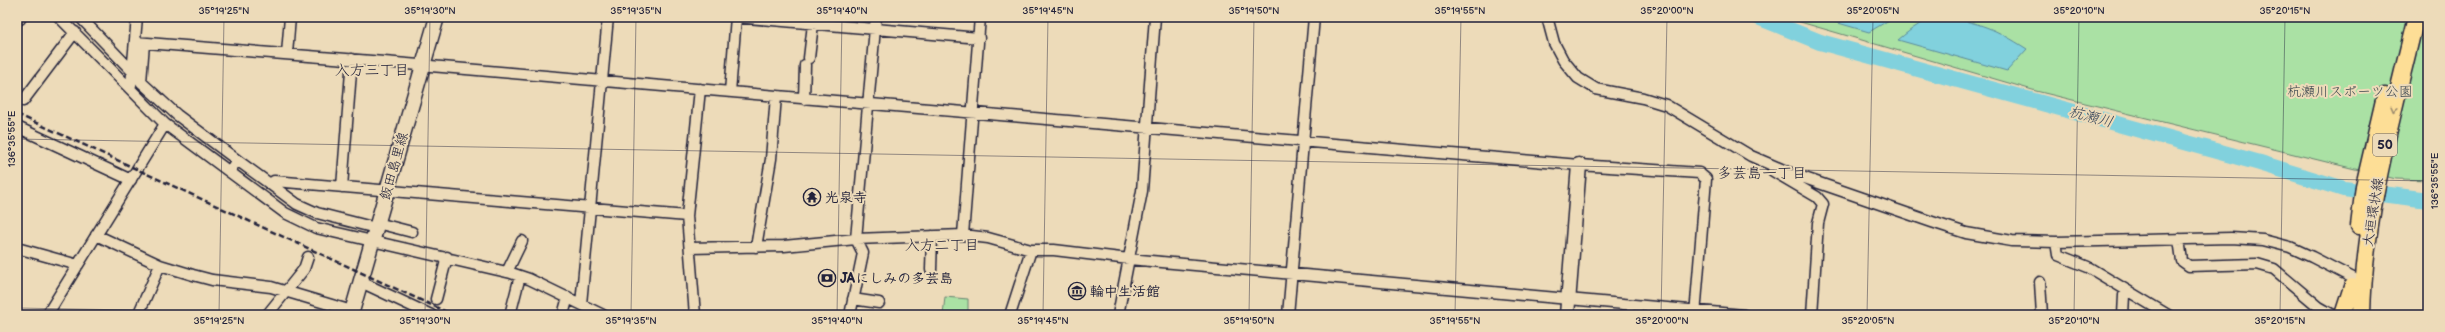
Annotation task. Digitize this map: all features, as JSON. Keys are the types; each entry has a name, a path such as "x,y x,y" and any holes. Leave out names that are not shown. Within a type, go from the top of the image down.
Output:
{"main road":[{"name":"飯田島里線","path":"352,313 437,17"},
{"name":"大垣環状線","path":"2357,280 2364,186 2405,17"},
{"name":"大垣環状線","path":"2348,314 2416,17"},
{"path":"1567,315 1579,165"}],"street":[{"path":"17,18 20,19 21,17"},
{"path":"59,17 165,124 285,213 316,228 412,232"},
{"path":"80,17 132,71"},
{"path":"137,17 141,82 177,116 297,204 317,213 375,230 447,257 520,276 568,297 603,315"},
{"path":"287,54 290,17"},
{"path":"581,304 608,17"},
{"path":"730,92 736,17 979,38"},
{"path":"850,315 863,253 856,239 876,17"},
{"path":"963,235 980,17"},
{"path":"1118,315 1142,191 1155,17"},
{"path":"1288,315 1314,17"},
{"path":"1547,17 1554,43 1560,54 1578,78 1596,89 1643,98 1666,105 1751,156 1817,198 1823,204 1818,223 1812,315"},
{"path":"804,99 813,24"},
{"path":"23,101 75,32"},
{"path":"128,87 131,85 132,71 139,42"},
{"path":"139,42 602,80 973,114 1303,140 1579,165 1699,173 1706,179 1695,313"},
{"path":"342,187 352,59"},
{"path":"695,315 687,216 700,90"},
{"path":"756,247 771,159 776,96"},
{"path":"47,315 165,124"},
{"path":"17,129 131,180"},
{"path":"1751,156 1887,208 1966,233 2012,241 2056,242 2231,238 2262,240 2290,247 2357,280"},
{"path":"229,171 237,160"},
{"path":"270,184 274,181 687,216"},
{"path":"96,235 160,265 212,280 256,284 324,301 352,313"},
{"path":"690,248 756,247 856,239 963,235 988,238 1031,250 1054,250 1129,259 1568,298 1579,301 1695,313 1744,315"},
{"path":"930,270 932,236"},
{"path":"2180,239 2182,261 2189,266 2257,264 2266,266 2274,269 2318,307 2348,314"},
{"path":"507,272 522,241"},
{"path":"2056,242 2058,255 2088,267 2127,292 2168,315"},
{"path":"17,248 78,265"},
{"path":"1010,315 1031,250"},
{"path":"267,315 304,269 308,257"},
{"path":"436,299 447,257"},
{"path":"138,315 160,265"},
{"path":"510,315 520,276"},
{"path":"361,282 431,315"},
{"path":"2040,282 2042,315"},
{"path":"2123,315 2124,295 2127,292"},
{"path":"563,315 568,297"},
{"path":"853,299 879,303"}],"green space":[{"name":"杭瀬川スポーツ公園","path":"1783,17 2428,17 2428,180 2396,179 2036,91"},
{"path":"945,297 968,299 968,315 943,315"}],"water":[{"path":"1833,17 1894,17 1869,32 1828,20"},
{"path":"1943,17 1987,27 2027,49 2007,71 1898,40 1924,22"}],"waterway":[{"name":"杭瀬川","path":"1758,17 1820,42 2260,163 2344,189 2428,200"}],"railway":[{"path":"17,114 453,315"}],"place":[{"name":"光泉寺","path":"812,197"},
{"name":"JAにしみの多芸島","path":"827,278"},
{"name":"輪中生活館","path":"1077,291"}],"district":[{"name":"入方三丁目","path":"372,70"},
{"name":"多芸島一丁目","path":"1762,173"},
{"name":"入方二丁目","path":"942,245"}]}
